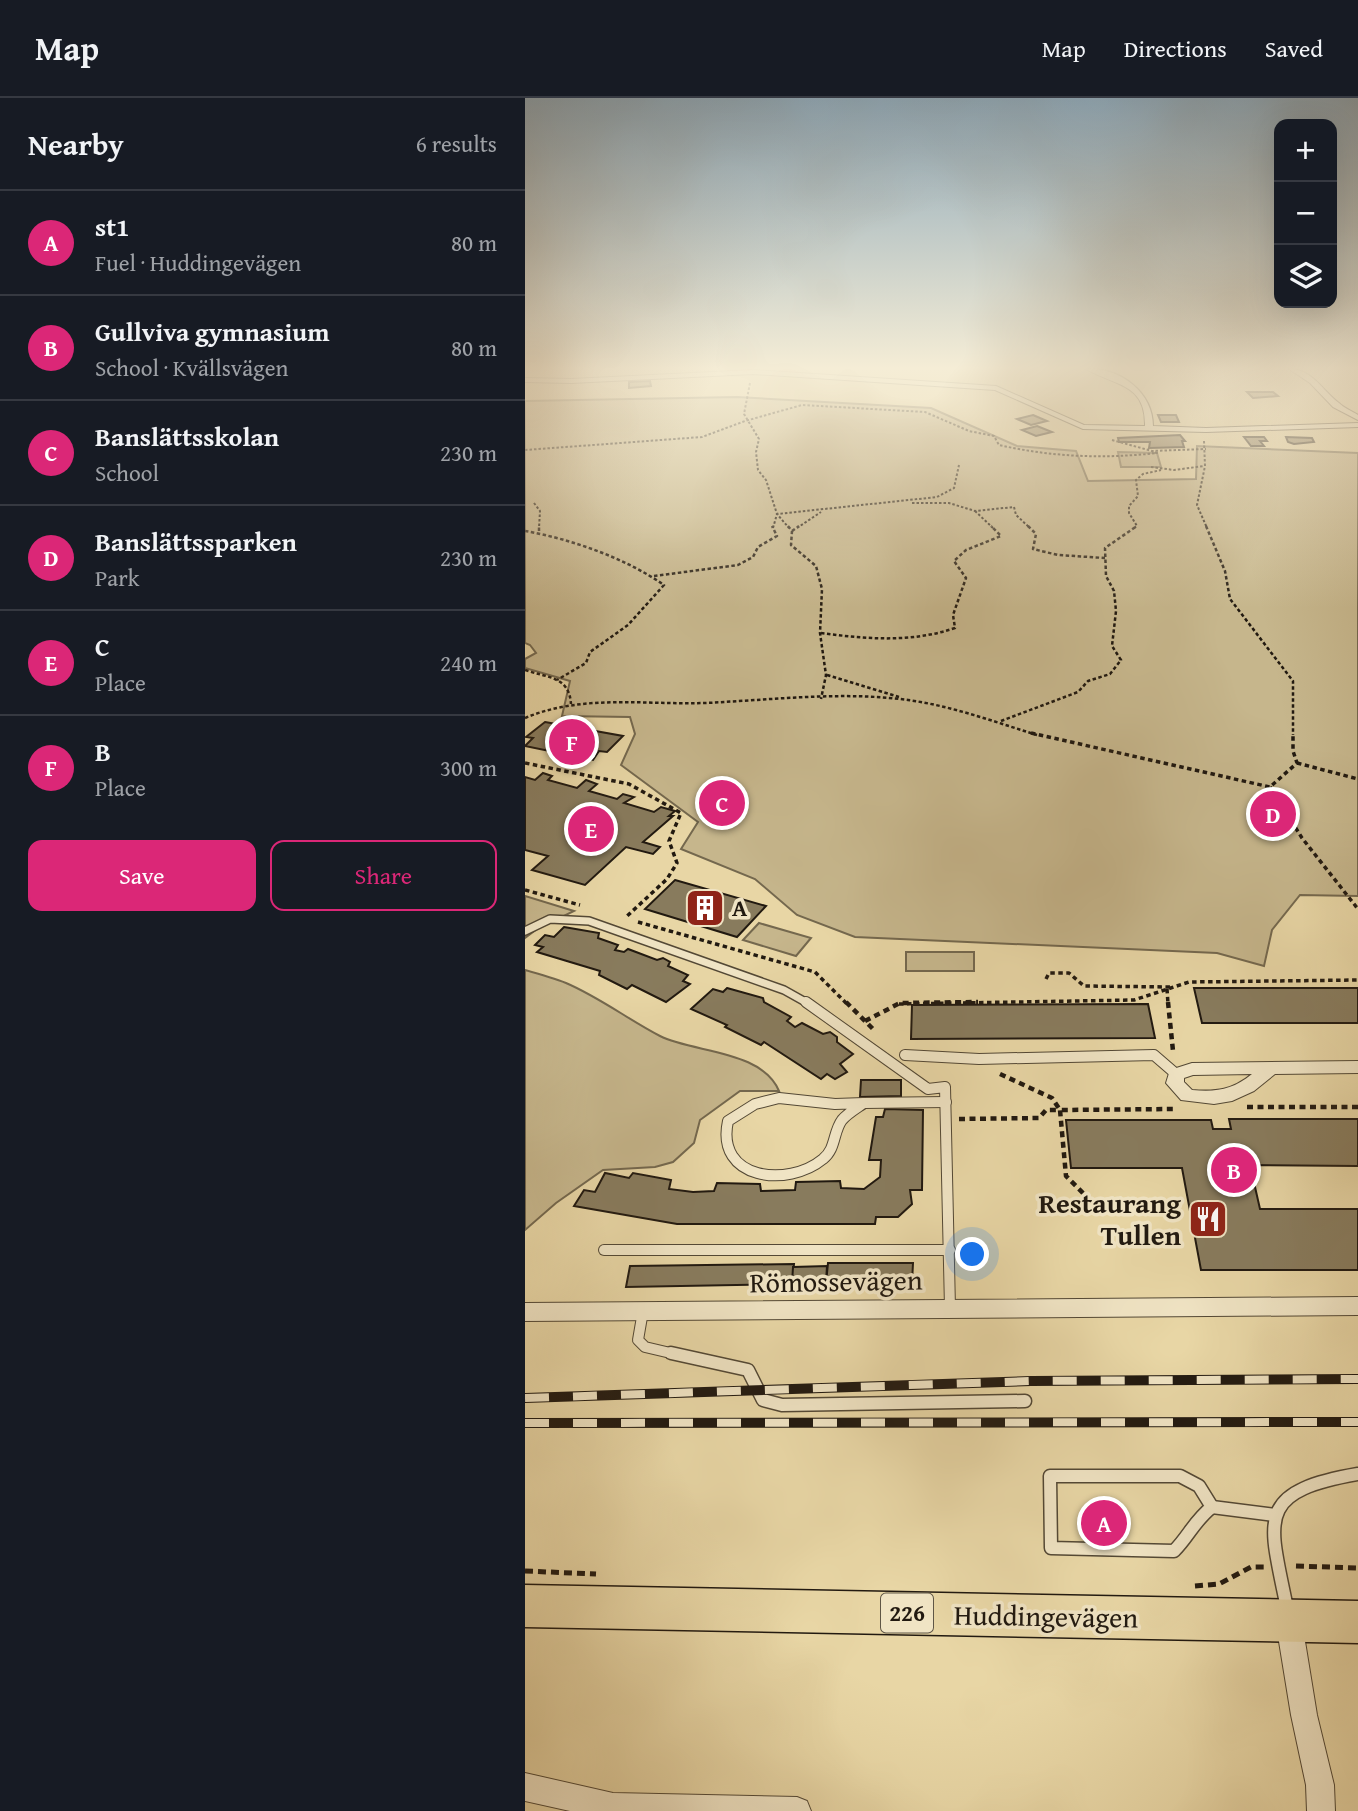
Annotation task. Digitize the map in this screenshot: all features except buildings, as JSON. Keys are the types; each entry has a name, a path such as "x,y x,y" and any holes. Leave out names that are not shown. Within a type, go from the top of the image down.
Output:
{"main road":[{"name":"Huddingevägen","path":"525,1606 1358,1622"}],"street":[{"path":"1269,1070 1240,1094 1224,1098 1187,1096 1175,1083 1176,1074 1192,1069 1358,1067"},
{"name":"Römossevägen","path":"525,1312 1358,1306"},
{"path":"1289,1621 1304,1715 1320,1785 1321,1811"},
{"path":"525,1787 613,1807 797,1811"}],"lane":[{"path":"525,931 550,919 589,921 784,990 819,1009 928,1088 945,1087 950,1308"},
{"path":"905,1055 979,1059 1154,1055 1176,1074"},
{"path":"865,1103 840,1123 833,1149 823,1160 793,1173 773,1174 750,1169 731,1158 724,1139 728,1121 755,1104 779,1098 835,1104 865,1103 946,1101"},
{"path":"604,1250 950,1250"},
{"path":"643,1310 638,1340 645,1347 748,1370 763,1400 770,1403 1025,1401"},
{"path":"1289,1621 1274,1546 1275,1515 1279,1503 1288,1493 1334,1477 1358,1475"},
{"path":"1212,1507 1199,1486 1180,1476 1050,1476 1051,1548 1174,1551 1186,1539 1195,1521 1212,1507 1275,1515"}],"path":[{"path":"757,449 758,470 766,480 777,514 792,531 791,545 816,566 821,589 820,633 826,675 821,699"},
{"path":"1019,449 1056,456 1130,457 1157,453 1142,449"},
{"path":"1152,451 1206,449 1196,505 1225,570 1230,599 1293,681 1293,751 1297,763"},
{"path":"908,503 949,493 957,484 960,465"},
{"path":"999,722 1079,692 1088,681 1110,674 1121,660 1112,646 1116,611 1114,591 1106,576 1105,548 1137,526 1129,513 1129,506 1138,496 1136,480 1143,474 1161,470 1205,466"},
{"path":"1151,467 1161,470"},
{"path":"534,503 540,511 539,531"},
{"path":"777,514 823,511 858,503 949,503 975,511 1014,507 1016,515 1036,534 1033,549 1045,554 1105,558"},
{"path":"792,531 809,523 823,511"},
{"path":"820,633 855,638 885,637 938,635 955,628 953,615 966,578 954,561 966,550 1001,536 975,511"},
{"path":"654,576 739,565 753,557 758,547 777,536 772,526 777,514"},
{"path":"525,531 539,531 654,576 664,585 628,625 590,652 586,663 557,680"},
{"path":"525,670 565,683 570,690 572,704"},
{"path":"826,675 908,700 950,708 1058,741 1269,787 1302,838 1357,907"},
{"path":"525,718 572,704 867,697 908,700"},
{"path":"525,763 629,784 681,813 670,841 677,863 667,879 625,918"},
{"path":"1297,763 1358,779"},
{"path":"1269,787 1297,763"},
{"path":"1046,979 1049,973 1069,973 1084,986 1175,987"},
{"path":"865,1021 900,1003 1134,1000 1189,982 1358,980"},
{"path":"1167,989 1176,1074"},
{"path":"979,1059 982,1065 1052,1098 1059,1110 1066,1176 1093,1203"},
{"path":"1241,1108 1358,1107"},
{"path":"946,1116 960,1119 1039,1118 1046,1110 1185,1109"},
{"path":"1251,1567 1358,1568"}],"shaded area":[{"path":"525,449 1052,449 1076,451 1088,481 1196,479 1197,449 1358,453 1358,896 1300,895 1272,930 1264,966 1217,953 855,937 797,915 755,879 681,849 698,822 621,765 635,734 630,717 562,716 570,681 525,668 525,659 536,653 525,643"},
{"path":"1118,452 1157,453 1161,467 1121,467"},
{"path":"525,896 574,911 525,938"},
{"path":"759,923 811,938 796,956 743,940"},
{"path":"906,952 974,952 974,971 906,971"},
{"path":"525,970 578,989 674,1042 743,1060 770,1078 779,1091 740,1091 700,1120 694,1143 673,1162 655,1167 603,1170 556,1203 525,1230"}],"railway":[{"path":"525,1398 1031,1381 1358,1379"},
{"path":"525,1423 1358,1422"}],"place":[{"name":"B","path":"572,742"},
{"name":"Banslättsskolan","path":"722,803"},
{"name":"Banslättssparken","path":"1273,814"},
{"name":"C","path":"591,829"},
{"name":"A","path":"705,908"},
{"name":"Gullviva gymnasium","path":"1234,1170"},
{"name":"Restaurang Tullen","path":"1208,1219"},
{"name":"st1","path":"1104,1523"}]}
